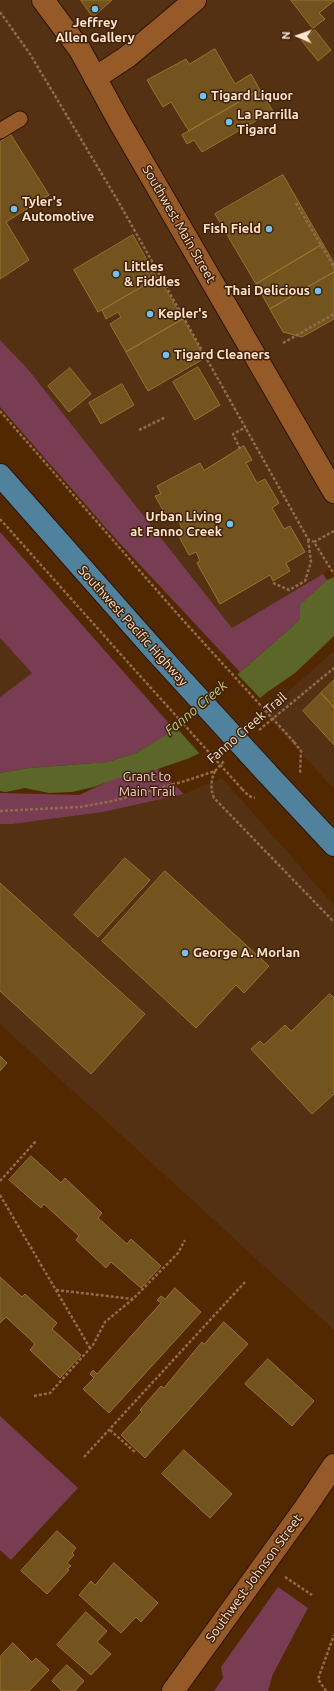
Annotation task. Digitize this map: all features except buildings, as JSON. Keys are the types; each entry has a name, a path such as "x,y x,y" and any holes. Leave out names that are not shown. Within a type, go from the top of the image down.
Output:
{"highway":[{"name":"Southwest Pacific Highway","path":"0,475 150,645 265,772 334,845"}],"street":[{"name":"Southwest Main Street","path":"43,0 80,50 334,492"},
{"path":"95,78 127,57 195,0"},
{"name":"Southwest Johnson Street","path":"172,1691 305,1508 334,1465"}],"lane":[{"path":"0,131 20,119"}],"path":[{"path":"0,12 30,54 114,195 308,539 311,562 305,581 289,590 273,583"},
{"path":"296,203 334,267"},
{"path":"283,343 334,314"},
{"path":"0,411 181,618 294,742"},
{"path":"139,430 166,417"},
{"path":"240,449 233,434 246,427"},
{"path":"0,519 242,789"},
{"path":"314,542 334,531"},
{"path":"308,539 314,542 334,574"},
{"name":"Fanno Creek Trail","path":"254,735 334,668"},
{"name":"Fanno Creek Trail","path":"0,811 80,807 113,801 215,771 230,756"},
{"path":"215,771 211,791 214,798 334,922"},
{"path":"0,1181 36,1141"},
{"path":"0,1195 90,1348"},
{"path":"34,1396 50,1393 90,1348 105,1322 133,1299 178,1253 185,1240"},
{"path":"84,1457 245,1282"},
{"path":"55,1290 133,1299"},
{"path":"110,1430 136,1453"},
{"path":"282,1575 312,1595"},
{"path":"326,1691 318,1679 334,1636"}],"shaded area":[{"path":"0,0 334,0 334,565 323,574 232,628 27,368 0,340"},
{"path":"334,577 334,636 295,673 266,693 198,754 137,776 118,778 94,787 72,792 49,793 25,788 6,792 0,791 0,773 29,768 108,762 136,753 171,732 292,627 300,618 300,605 327,580"},
{"path":"0,638 32,673 0,697"},
{"path":"334,651 334,789 265,714"},
{"path":"222,778 334,905 334,1330 0,1024 0,824 13,824 103,812 184,794"}],"green space":[{"path":"0,340 27,368 232,628 323,574 327,580 301,605 300,618 292,627 240,672 113,536 0,407"},
{"path":"0,532 174,729 171,732 136,753 108,762 29,768 0,773 0,697 32,673 0,638"},
{"name":"Grant to Main Trail","path":"150,762 184,794 103,812 13,824 0,824 0,793 79,795"},
{"path":"0,1416 78,1488 11,1560 0,1550"},
{"path":"278,1587 308,1608 273,1674 268,1691 214,1691 223,1678 221,1667"}],"pier":[{"path":"236,673 261,699 200,754 175,726"}],"place":[{"name":"Jeffrey Allen Gallery","path":"95,9"},
{"name":"Tigard Liquor","path":"203,96"},
{"name":"La Parrilla Tigard","path":"229,122"},
{"name":"Tyler's Automotive","path":"14,209"},
{"name":"Fish Field","path":"269,229"},
{"name":"Littles & Fiddles","path":"116,274"},
{"name":"Thai Delicious","path":"318,291"},
{"name":"Kepler's","path":"150,314"},
{"name":"Tigard Cleaners","path":"166,355"},
{"name":"Urban Living at Fanno Creek","path":"230,524"},
{"name":"George A. Morlan","path":"185,953"}],"water label":[{"name":"Fanno Creek","path":"196,708"}]}
